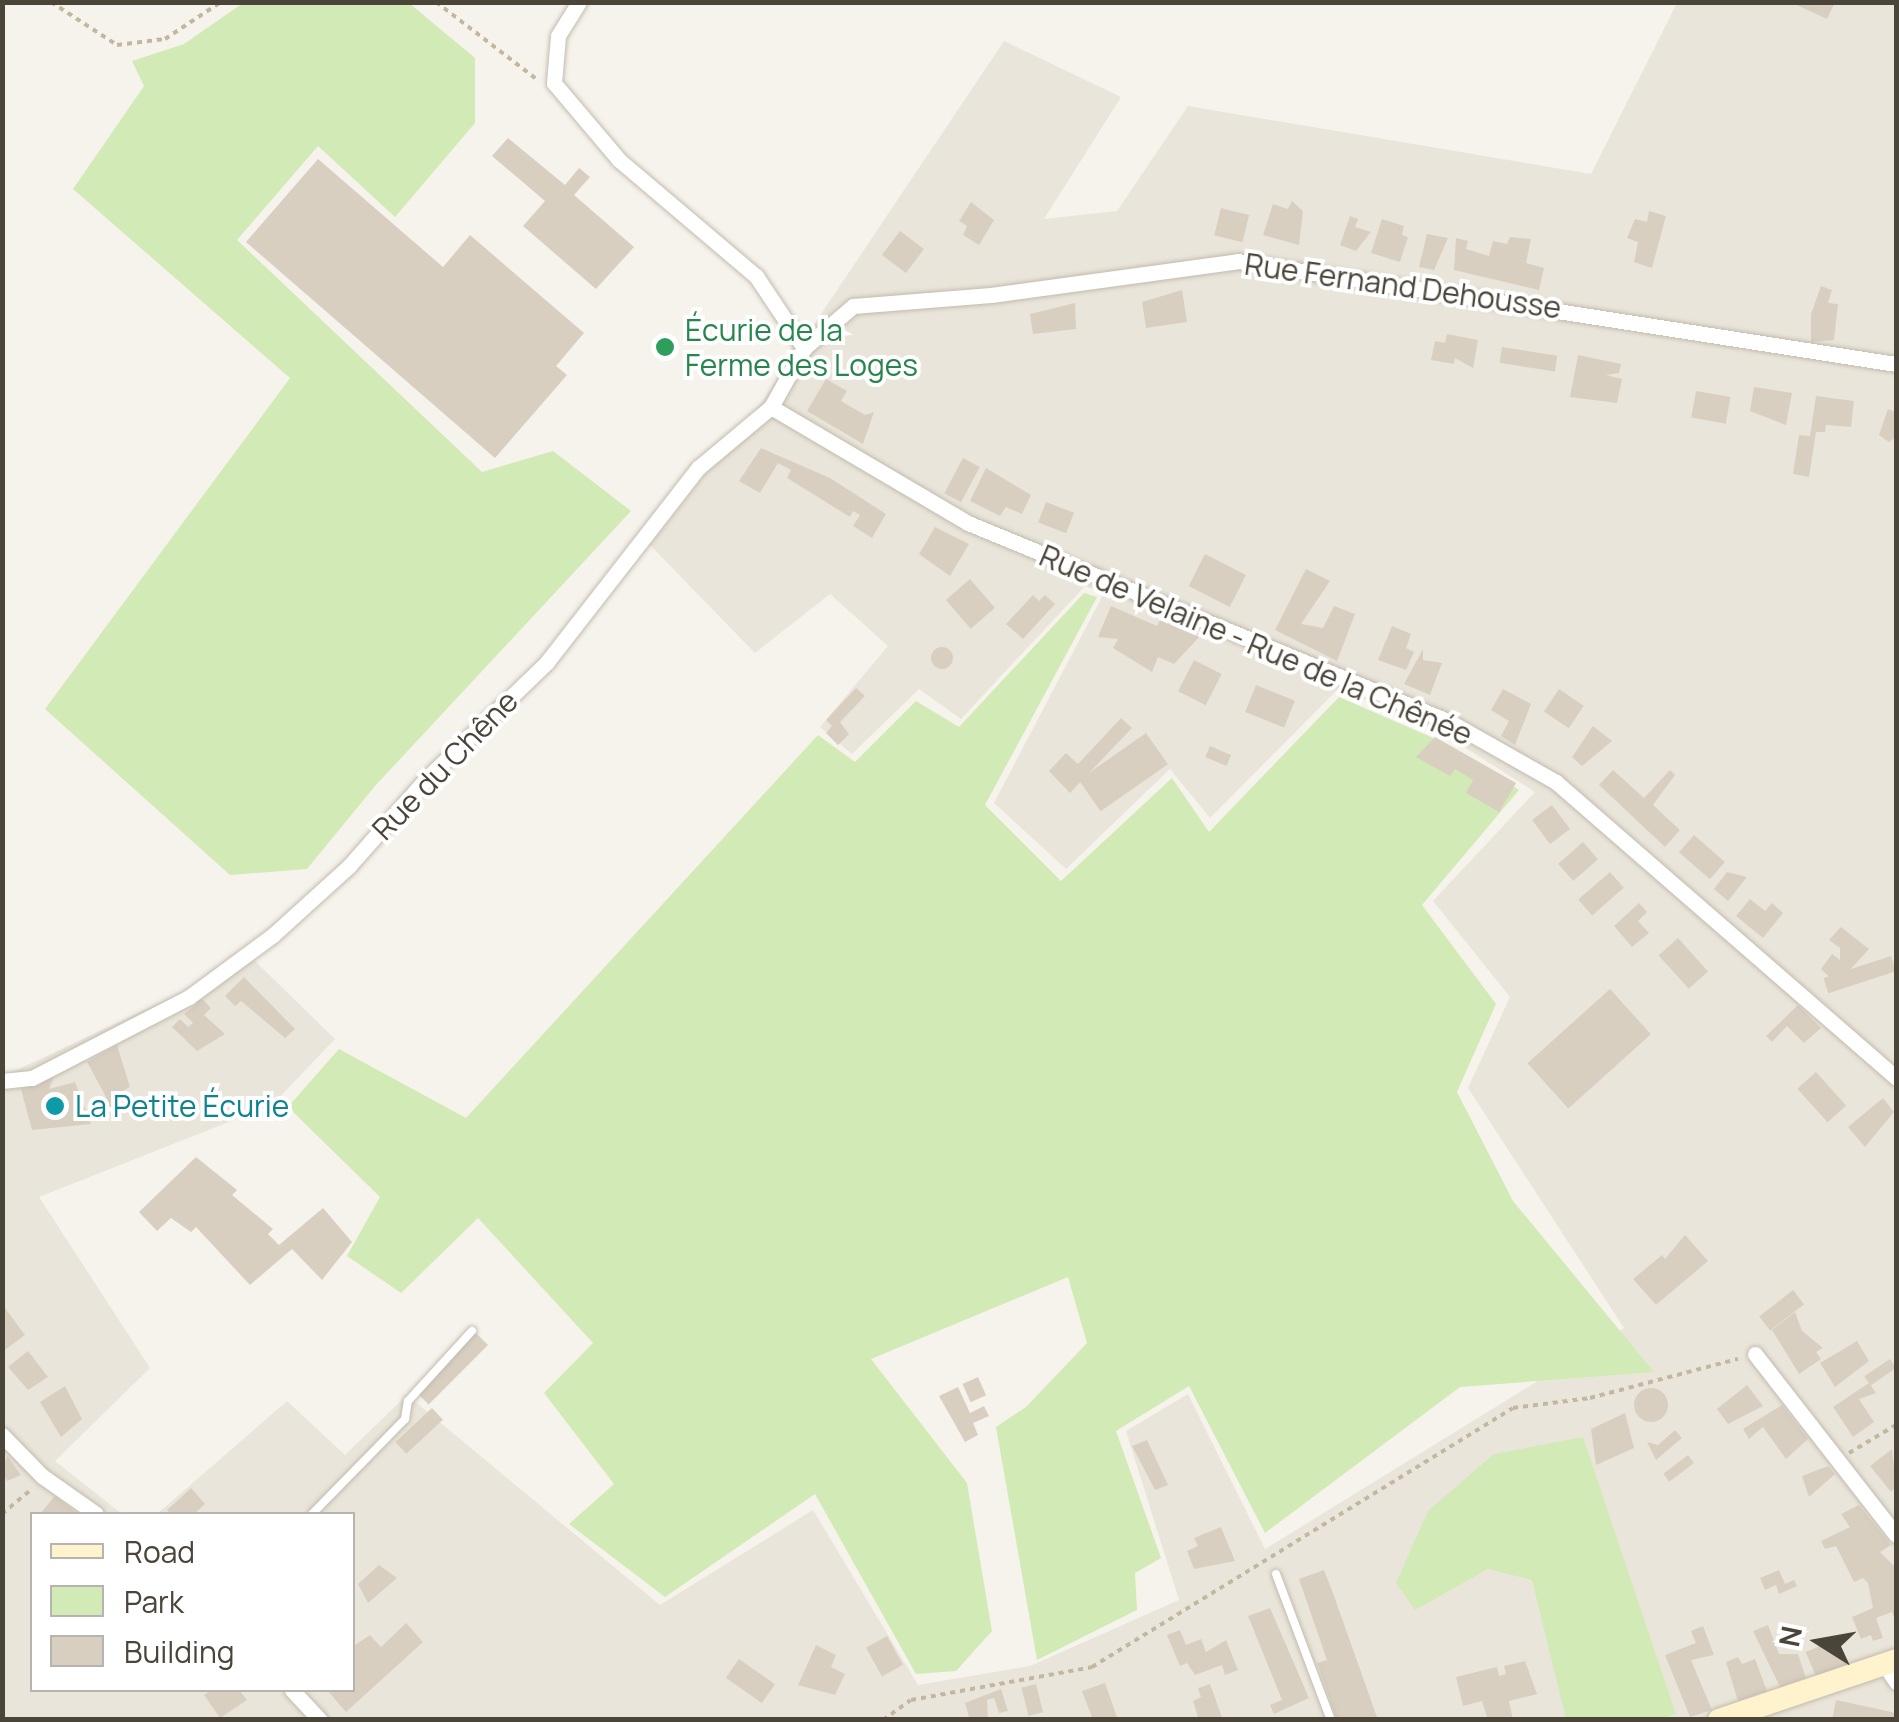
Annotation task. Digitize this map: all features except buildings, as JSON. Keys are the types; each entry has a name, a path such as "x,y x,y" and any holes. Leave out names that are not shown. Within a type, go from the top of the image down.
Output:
{"main road":[{"path":"1719,1720 1892,1669"}],"street":[{"path":"578,2 558,36 554,83 631,172 756,276 804,348"},
{"name":"Rue Fernand Dehousse","path":"804,348 853,306 991,296 1238,261 1896,364"},
{"name":"Rue du Chêne","path":"2,1081 32,1078 93,1050 189,996 273,935 547,662 698,468 772,406 804,348"},
{"name":"Rue de Velaine - Rue de la Chênée","path":"772,406 968,523 1450,722 1556,782 1896,1078"},
{"path":"1755,1354 1896,1535"},
{"path":"2,1435 42,1476 93,1512"},
{"path":"294,1692 320,1720"}],"lane":[{"path":"314,1512 405,1419 408,1401 472,1330"},
{"path":"1276,1574 1331,1720"}],"path":[{"path":"51,2 117,45 165,39 221,2"},
{"path":"436,2 534,80 554,83"},
{"path":"883,1720 911,1700 1092,1667 1513,1408 1590,1398 1755,1354"},
{"path":"1837,1461 1896,1424"},
{"path":"2,1514 42,1476"}],"shaded area":[{"path":"1677,3 1896,3 1896,1719 3,1719 2,1077 253,959 335,1039 272,1105 39,1197 150,1368 55,1461 119,1512 30,1512 30,1692 355,1692 355,1512 159,1512 287,1401 345,1455 407,1395 660,1605 813,1510 918,1685 1030,1666 1179,1600 1126,1431 1188,1394 1265,1549 1624,1328 1468,1088 1510,997 1433,901 1535,792 1439,731 1339,688 1210,818 1170,769 1066,869 994,803 1104,593 1085,586 961,719 919,689 852,754 820,727 888,646 830,594 755,653 650,545 762,402 1004,41 1121,97 1044,219 1117,211 1188,106 1591,174"}],"green space":[{"path":"243,3 409,3 475,58 475,123 395,217 318,146 237,240 482,472 553,451 631,511 375,786 307,869 230,875 45,709 290,378 73,189 144,86 132,61 184,44"},
{"path":"1084,593 1097,597 985,805 1061,881 1172,778 1209,832 1339,697 1440,741 1519,790 1422,905 1496,1004 1457,1092 1513,1201 1654,1372 1460,1387 1265,1533 1189,1386 1116,1431 1161,1558 1135,1573 1137,1610 1037,1660 996,1427 1026,1407 1087,1343 1068,1277 871,1359 967,1483 992,1631 956,1671 916,1674 815,1494 665,1597 569,1524 614,1484 544,1393 593,1343 478,1218 401,1293 347,1256 380,1197 288,1107 339,1049 466,1118 818,735 855,762 916,701 959,727"},
{"path":"1583,1437 1676,1714 1660,1719 1566,1719 1532,1580 1488,1569 1415,1610 1396,1583 1428,1511 1494,1454"}],"place":[{"name":"Écurie de la Ferme des Loges","path":"665,347"},
{"name":"La Petite Écurie","path":"55,1106"}]}
